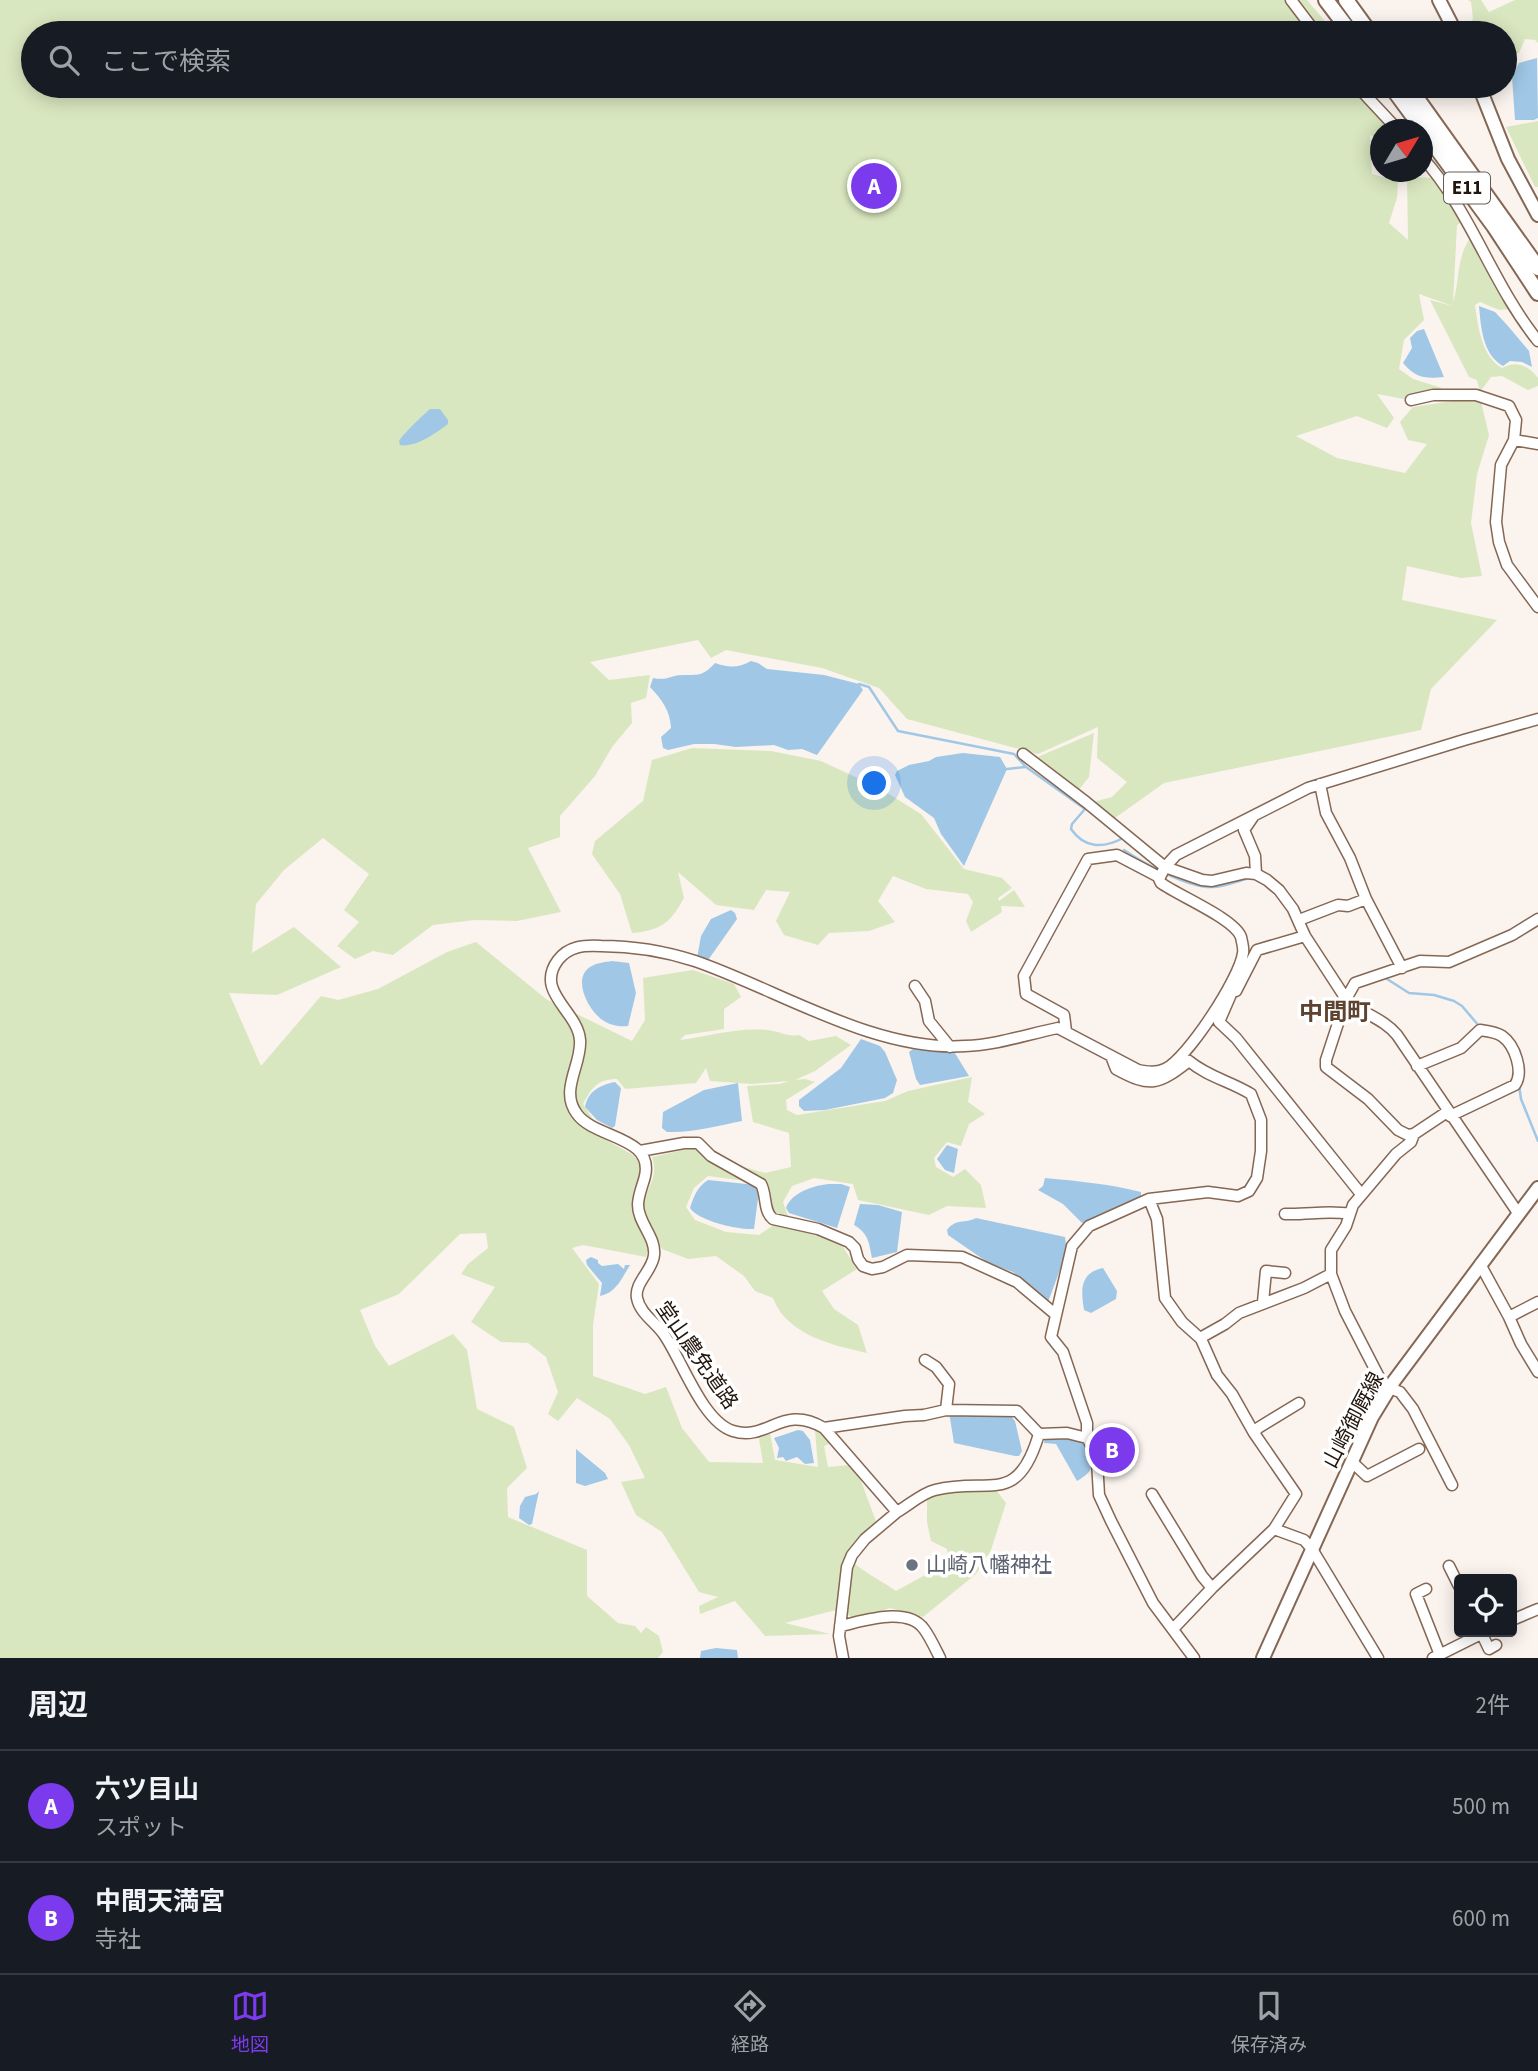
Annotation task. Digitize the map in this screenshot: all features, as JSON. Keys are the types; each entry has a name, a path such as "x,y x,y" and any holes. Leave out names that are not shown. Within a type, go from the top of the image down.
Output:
{"highway":[{"path":"1326,0 1342,21"},
{"path":"1346,0 1361,21"},
{"name":"E11","path":"1400,98 1494,226 1538,293"},
{"name":"E11","path":"1417,98 1538,268"},
{"path":"1466,165 1538,258"}],"main road":[{"path":"1439,0 1450,21"},
{"path":"1484,98 1507,159 1532,193 1538,215"},
{"name":"山崎御厩線","path":"1263,1658 1372,1417 1389,1388 1538,1188"}],"street":[{"path":"1291,0 1307,21"},
{"path":"1368,98 1388,119"},
{"path":"1433,169 1445,184 1517,314 1538,341"},
{"path":"1411,400 1433,395 1476,395 1509,406 1516,420 1514,440 1501,465 1496,522 1507,565 1537,603"},
{"path":"1514,440 1538,444"},
{"path":"1361,1194 1236,1038 1219,1022 1243,954 1241,936 1228,922 1161,883 1162,872 1176,855 1254,814 1320,784 1538,719"},
{"path":"1023,754 1086,802 1162,872"},
{"path":"1320,784 1326,813 1350,858 1366,900 1402,968"},
{"path":"1254,814 1244,830 1255,856 1256,874"},
{"path":"1062,1030 1064,1016 1026,993 1024,976 1088,859 1117,855 1162,872 1212,881 1246,873 1256,874 1279,890 1346,999 1390,1026 1518,1213"},
{"path":"1299,920 1338,905 1348,906 1366,900"},
{"path":"1418,1066 1461,1048 1480,1030 1499,1034 1511,1046 1520,1069 1518,1082 1449,1114 1414,1134 1408,1135 1398,1130 1367,1099 1326,1067 1346,999 1355,983 1420,961 1449,962 1512,935 1538,919"},
{"path":"1230,991 1236,991 1258,950 1305,936"},
{"path":"1055,1314 1017,1282 962,1257 907,1255 883,1267 872,1269 863,1266 855,1248 849,1242 818,1229 773,1219 768,1215 761,1184 711,1157 698,1143 640,1151 625,1141 594,1129 578,1116 572,1107 570,1087 579,1057 579,1032 576,1021 555,997 552,986 554,966 565,952 585,945 648,949 695,961 887,1038 906,1043 950,1046 985,1044 1062,1030 1138,1070 1150,1072 1165,1069 1179,1059 1230,991"},
{"path":"915,986 925,1001 929,1021 950,1046"},
{"path":"1111,1056 1116,1069 1139,1082 1168,1077 1189,1061 1202,1072 1251,1094 1261,1120 1261,1151 1257,1178 1249,1191 1238,1196 1208,1192 1149,1199 1089,1226 1075,1241 1051,1337 1063,1352 1087,1423 1087,1438 1097,1461 1099,1495 1153,1603 1194,1658"},
{"path":"1414,1134 1411,1142 1396,1154 1361,1194 1349,1214 1346,1226 1331,1250 1331,1274 1345,1311 1380,1379 1389,1388 1400,1392 1413,1409 1451,1485"},
{"name":"堂山農免道路","path":"640,1151 645,1157 646,1169 638,1206 655,1253 637,1290 637,1298 643,1311 664,1333 685,1373 709,1410 724,1427 750,1433 783,1420 802,1419 824,1428"},
{"path":"1149,1199 1157,1219 1165,1298 1182,1322 1200,1338 1217,1376 1232,1394 1254,1433 1296,1494 1274,1529 1173,1629"},
{"path":"1285,1214 1312,1215 1334,1211 1349,1214"},
{"path":"1480,1264 1538,1372"},
{"path":"1263,1302 1266,1271 1285,1273"},
{"path":"1200,1338 1225,1324 1232,1316 1263,1302 1274,1301 1331,1274"},
{"path":"1509,1317 1538,1302"},
{"path":"925,1360 936,1367 949,1384 946,1410"},
{"path":"1254,1433 1299,1403"},
{"path":"824,1428 946,1410 1017,1411 1039,1434 1067,1433 1087,1438"},
{"path":"824,1428 897,1512"},
{"path":"843,1658 839,1636 847,1567 852,1555 865,1539 897,1512 933,1490 1008,1484 1034,1452 1039,1434"},
{"path":"1352,1462 1367,1476 1419,1449"},
{"path":"1152,1494 1212,1588"},
{"path":"1274,1529 1304,1541 1312,1549 1378,1658"},
{"path":"1449,1566 1454,1576"},
{"path":"1426,1589 1416,1594 1437,1656 1473,1637"},
{"path":"1517,1617 1538,1609"},
{"path":"840,1626 892,1616 908,1617 923,1627 940,1658"},
{"path":"1485,1637 1489,1648 1496,1645"}],"green space":[{"path":"0,0 1307,0 1325,21 21,21 21,98 1369,98 1374,111 1382,119 1370,119 1370,182 1398,182 1397,198 1389,223 1408,240 1407,182 1433,182 1433,178 1436,178 1463,221 1457,225 1453,302 1463,253 1471,237 1510,309 1499,310 1480,302 1475,305 1485,349 1502,368 1517,364 1526,367 1538,378 1538,386 1528,390 1502,376 1491,377 1480,392 1477,380 1469,377 1430,300 1453,306 1419,294 1424,320 1404,340 1399,369 1413,379 1442,388 1404,399 1377,394 1394,418 1387,428 1357,416 1296,436 1337,458 1405,473 1427,444 1408,440 1400,422 1413,407 1466,399 1481,402 1489,435 1477,474 1471,523 1482,576 1461,578 1407,566 1402,600 1497,620 1431,689 1421,730 1164,783 1115,818 1093,802 1112,797 1127,782 1097,758 1098,727 1038,754 907,719 879,688 822,668 726,650 711,658 698,640 590,662 609,680 650,675 646,698 631,703 632,723 612,747 595,776 560,816 560,837 528,848 561,912 517,921 475,920 433,925 393,955 373,951 355,959 337,946 359,922 344,910 369,874 323,838 284,870 256,904 252,953 294,927 341,967 277,995 229,993 261,1066 321,996 338,1000 378,989 447,952 476,942 546,999 632,1041 645,1020 643,978 693,970 734,984 741,997 724,1009 724,1029 685,1035 680,1040 756,1029 799,1035 809,1041 836,1036 851,1045 815,1071 795,1080 815,1082 786,1100 787,1110 797,1115 885,1101 908,1091 972,1077 968,1102 985,1114 969,1124 961,1146 947,1142 934,1158 936,1167 953,1177 965,1169 981,1185 986,1208 947,1206 929,1215 858,1200 853,1184 814,1178 792,1186 783,1202 789,1219 773,1214 765,1185 730,1163 765,1173 791,1167 789,1133 753,1122 747,1086 789,1081 752,1084 710,1081 706,1068 696,1083 625,1089 617,1079 605,1081 592,1089 583,1104 593,1119 611,1129 608,1141 633,1155 643,1166 634,1207 650,1243 646,1257 583,1245 572,1248 599,1284 593,1325 593,1376 645,1394 666,1387 682,1428 709,1462 763,1463 759,1439 770,1433 775,1460 818,1467 815,1430 824,1433 831,1443 824,1446 828,1467 850,1465 861,1481 877,1524 854,1546 840,1609 785,1623 830,1634 765,1636 735,1601 700,1614 699,1606 718,1597 699,1592 662,1532 636,1515 621,1482 645,1478 629,1445 610,1419 577,1398 558,1421 548,1414 558,1392 546,1357 528,1343 501,1342 471,1322 495,1287 461,1274 468,1264 488,1248 486,1233 460,1234 399,1294 360,1310 375,1346 389,1366 453,1334 467,1350 477,1409 514,1427 527,1468 507,1488 508,1517 587,1550 587,1596 618,1623 635,1626 641,1633 646,1627 659,1636 663,1652 658,1658 0,1658"},
{"path":"1468,0 1481,0 1489,12 1515,0 1538,0 1538,43 1525,39 1517,53 1517,21 1471,21 1471,2"},
{"path":"1538,121 1538,187 1535,187 1506,127"},
{"path":"1094,733 1089,777 1078,791 1033,759"},
{"path":"692,748 771,751 821,761 879,788 921,814 964,869 1002,878 1012,888 998,898 999,901 1014,890 1025,907 1001,906 1002,912 971,932 966,921 973,902 968,894 926,889 893,876 878,901 895,922 869,931 829,933 818,945 784,935 776,921 790,892 766,890 754,910 716,905 678,872 684,898 674,914 658,927 632,933 620,894 592,854 595,841 643,801 652,760"},
{"path":"697,1147 753,1182 708,1176 694,1188 686,1207 695,1220 726,1232 759,1235 775,1224 816,1234 843,1247 857,1269 822,1291 834,1309 858,1325 867,1353 826,1342 800,1330 780,1311 773,1298 755,1291 744,1276 716,1256 688,1259 662,1249 643,1212 654,1172 652,1157"},
{"path":"996,1490 1006,1503 991,1550 976,1574 923,1617 890,1608 856,1619 846,1614 854,1563 896,1591 949,1562 947,1549 931,1541 927,1522 927,1498 950,1491"}],"water":[{"path":"1537,58 1538,118 1534,120 1515,120 1513,98 1517,98 1519,63"},
{"path":"1479,306 1495,312 1508,326 1529,351 1532,367 1522,362 1510,361 1503,366 1496,361 1484,339"},
{"path":"1424,329 1444,377 1421,376 1403,363 1412,348 1410,338 1417,331"},
{"path":"430,409 440,409 448,424 419,442 400,445 401,438"},
{"path":"751,661 767,669 824,675 859,684 863,690 817,755 802,749 788,750 774,745 736,747 694,744 668,750 663,748 661,737 671,728 665,706 650,687 653,678 697,675 704,673 715,663 733,666"},
{"path":"963,753 1000,757 1007,769 964,866 941,834 934,818 905,797 895,775 909,765"},
{"path":"731,910 737,919 706,963 697,958 701,936 711,919"},
{"path":"612,961 629,963 636,993 628,1026 614,1025 601,1019 591,1008 582,986 582,979 590,967"},
{"path":"861,1039 880,1046 885,1052 897,1080 893,1093 885,1098 825,1110 804,1111 799,1106 799,1100 841,1068"},
{"path":"913,1049 953,1050 969,1076 920,1085 909,1052"},
{"path":"615,1082 621,1088 615,1126 612,1128 597,1120 585,1107 596,1090"},
{"path":"738,1083 742,1121 686,1131 667,1132 662,1128 663,1112 704,1090"},
{"path":"947,1145 958,1149 954,1173 945,1170 937,1159"},
{"path":"1045,1178 1117,1187 1141,1192 1141,1197 1082,1223 1063,1204 1038,1190 1043,1186"},
{"path":"708,1180 756,1185 759,1191 754,1229 710,1221 694,1213 690,1208 695,1196"},
{"path":"828,1184 850,1187 837,1228 789,1213 786,1208 798,1194"},
{"path":"860,1204 878,1205 902,1212 897,1252 872,1258 867,1238 854,1225"},
{"path":"976,1218 1065,1237 1067,1251 1048,1302 1013,1272 990,1264 948,1235 947,1230 954,1224"},
{"path":"591,1257 598,1260 602,1266 618,1264 624,1269 625,1265 630,1265 618,1284 610,1292 600,1296 602,1283 587,1265 586,1260"},
{"path":"1103,1268 1117,1291 1116,1299 1091,1313 1084,1310 1083,1284 1089,1274"},
{"path":"949,1412 1008,1413 1015,1421 1022,1451 1019,1456 1015,1456 954,1443"},
{"path":"798,1430 803,1431 810,1440 814,1463 805,1464 797,1457 786,1461 783,1457 777,1458 779,1448 774,1438"},
{"path":"1045,1437 1071,1437 1087,1444 1091,1462 1088,1473 1077,1481 1056,1444 1044,1443"},
{"path":"576,1449 605,1473 608,1479 585,1486 576,1483"},
{"path":"539,1491 532,1524 529,1525 519,1518 520,1506 525,1497"},
{"path":"716,1648 737,1650 738,1658 700,1658 701,1651"}],"waterway":[{"path":"859,684 869,687 898,731 1014,754 1026,767 1085,809 1071,829 1082,840 1101,845 1123,838"},
{"path":"1007,769 1025,767"},
{"path":"1124,850 1154,868 1203,887 1217,887 1246,879"},
{"path":"1387,979 1409,993 1434,995 1454,1001 1462,1006 1479,1026"},
{"path":"1506,1046 1512,1059"},
{"path":"1519,1085 1521,1099 1538,1141"}],"place":[{"name":"六ツ目山","path":"874,186"},
{"name":"中間天満宮","path":"1112,1450"},
{"name":"山崎八幡神社","path":"912,1565"}],"district":[{"name":"中間町","path":"1335,1012"}]}
